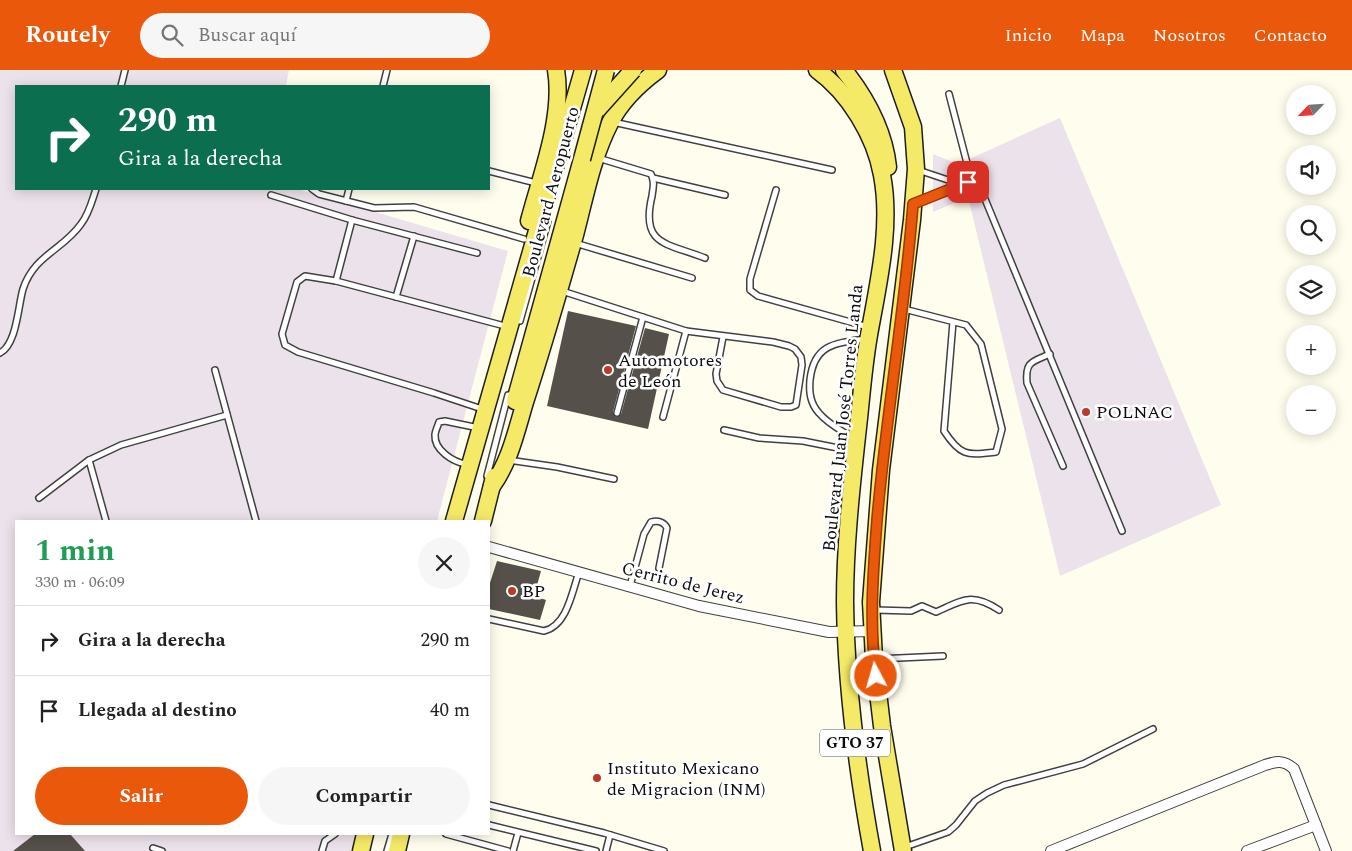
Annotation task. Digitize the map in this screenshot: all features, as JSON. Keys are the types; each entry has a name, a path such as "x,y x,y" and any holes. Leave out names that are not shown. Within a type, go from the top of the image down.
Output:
{"main road":[{"path":"464,486 466,464 474,427 557,116 557,78 574,70"},
{"name":"Boulevard Aeropuerto","path":"523,319 583,70"},
{"path":"486,489 507,460 560,291 595,156 599,126 607,95 606,78 600,70"},
{"name":"Boulevard Aeropuerto","path":"523,319 593,115 606,70"},
{"path":"593,115 632,70"},
{"path":"595,156 610,121 636,88 658,70"},
{"name":"Boulevard Juan José Torres Landa","path":"817,70 841,93 868,134 882,175 883,252 869,333 856,446 847,552 846,633 854,736 872,851"},
{"path":"844,70 871,111 885,144 890,176 884,230"},
{"path":"886,70 903,93"},
{"name":"GTO 37","path":"893,70 903,93 913,127 916,169 881,470 872,610 874,659 882,726 903,849"},
{"path":"454,520 464,486 523,319"},
{"path":"484,520 486,489 523,319"},
{"path":"361,851 365,835"},
{"path":"397,851 401,835"}],"street":[{"name":"Cerrito de Jerez","path":"490,547 699,606 829,632 873,631"},
{"path":"1051,851 1280,761 1294,769 1326,851"},
{"path":"1247,851 1316,825"}],"lane":[{"path":"121,85 125,70"},
{"path":"383,85 387,70"},
{"path":"948,94 968,167 968,182"},
{"path":"610,121 832,170"},
{"path":"595,156 646,172 653,178 725,195"},
{"path":"540,284 576,159"},
{"path":"916,169 960,184"},
{"path":"490,171 539,184"},
{"path":"653,178 654,186 647,216 654,235 661,241 705,258"},
{"path":"913,204 960,184 975,183 980,187 1122,531"},
{"path":"0,353 10,342 23,289 32,269 45,255 80,226 88,214 96,190"},
{"path":"313,190 319,194 374,208 414,207 524,239"},
{"path":"346,201 349,190"},
{"path":"776,190 750,279 750,290 758,296 869,333"},
{"path":"271,195 352,220 477,253"},
{"path":"523,319 551,210"},
{"path":"336,281 352,220"},
{"path":"396,297 414,236"},
{"path":"573,242 692,278"},
{"path":"479,408 290,349 282,340 282,334 297,282 305,276 336,281 501,325"},
{"path":"560,291 686,331 773,342 789,346 795,349 801,357 802,365 796,405 782,407 723,390 717,381 716,374 723,336"},
{"path":"901,308 966,325 981,344 1002,429 996,452 969,455 953,445 944,431 953,322"},
{"path":"617,413 643,317"},
{"path":"663,417 686,331"},
{"path":"856,446 830,423 814,405 810,392 812,370 816,358 822,351 833,344 869,333"},
{"path":"1050,354 1030,363 1026,370 1027,383 1062,466"},
{"path":"215,370 256,520"},
{"path":"480,503 486,489 511,386"},
{"path":"39,498 89,460 121,445 227,415"},
{"path":"466,464 457,463 440,450 435,435 439,422 446,421 474,427"},
{"path":"724,430 759,438 856,446"},
{"path":"89,460 106,520"},
{"path":"507,460 557,467 614,479"},
{"path":"630,587 644,534 651,522 656,521 661,522 667,528 658,568"},
{"path":"490,619 544,631 552,629 562,619 579,572"},
{"path":"872,610 911,611 922,606 936,612 960,601 976,598 986,601 999,610"},
{"path":"874,659 942,656"},
{"path":"903,849 948,832 956,826 975,801 987,793 1004,785 1083,764 1152,729"},
{"path":"490,805 610,835 664,851"},
{"path":"490,825 596,851"},
{"path":"513,851 518,833"},
{"path":"322,851 325,841 334,835"},
{"path":"387,851 392,835"},
{"path":"449,835 508,851"},
{"path":"606,851 610,835"},
{"path":"153,848 162,851"}],"shaded area":[{"path":"0,70 289,70 286,85 15,85 15,190 300,190 508,251 437,520 15,520 15,835 355,835 351,851 0,851"},
{"path":"1060,118 1221,505 1060,576 968,197 933,212 933,154 958,164"}],"building":[{"name":"Automotores de León","path":"568,311 636,326 613,412 616,417 621,414 645,328 669,334 648,429 547,406"},
{"name":"BP","path":"497,561 541,571 534,596 546,600 540,620 490,609 490,583"},
{"path":"34,835 71,835 85,851 13,851"}],"place":[{"name":"Automotores de León","path":"608,370"},
{"name":"POLNAC","path":"1086,412"},
{"name":"BP","path":"512,591"},
{"name":"Instituto Mexicano de Migracion (INM)","path":"597,778"}],"route":[{"path":"876,676 871,602 881,470 913,204 968,182"}]}
